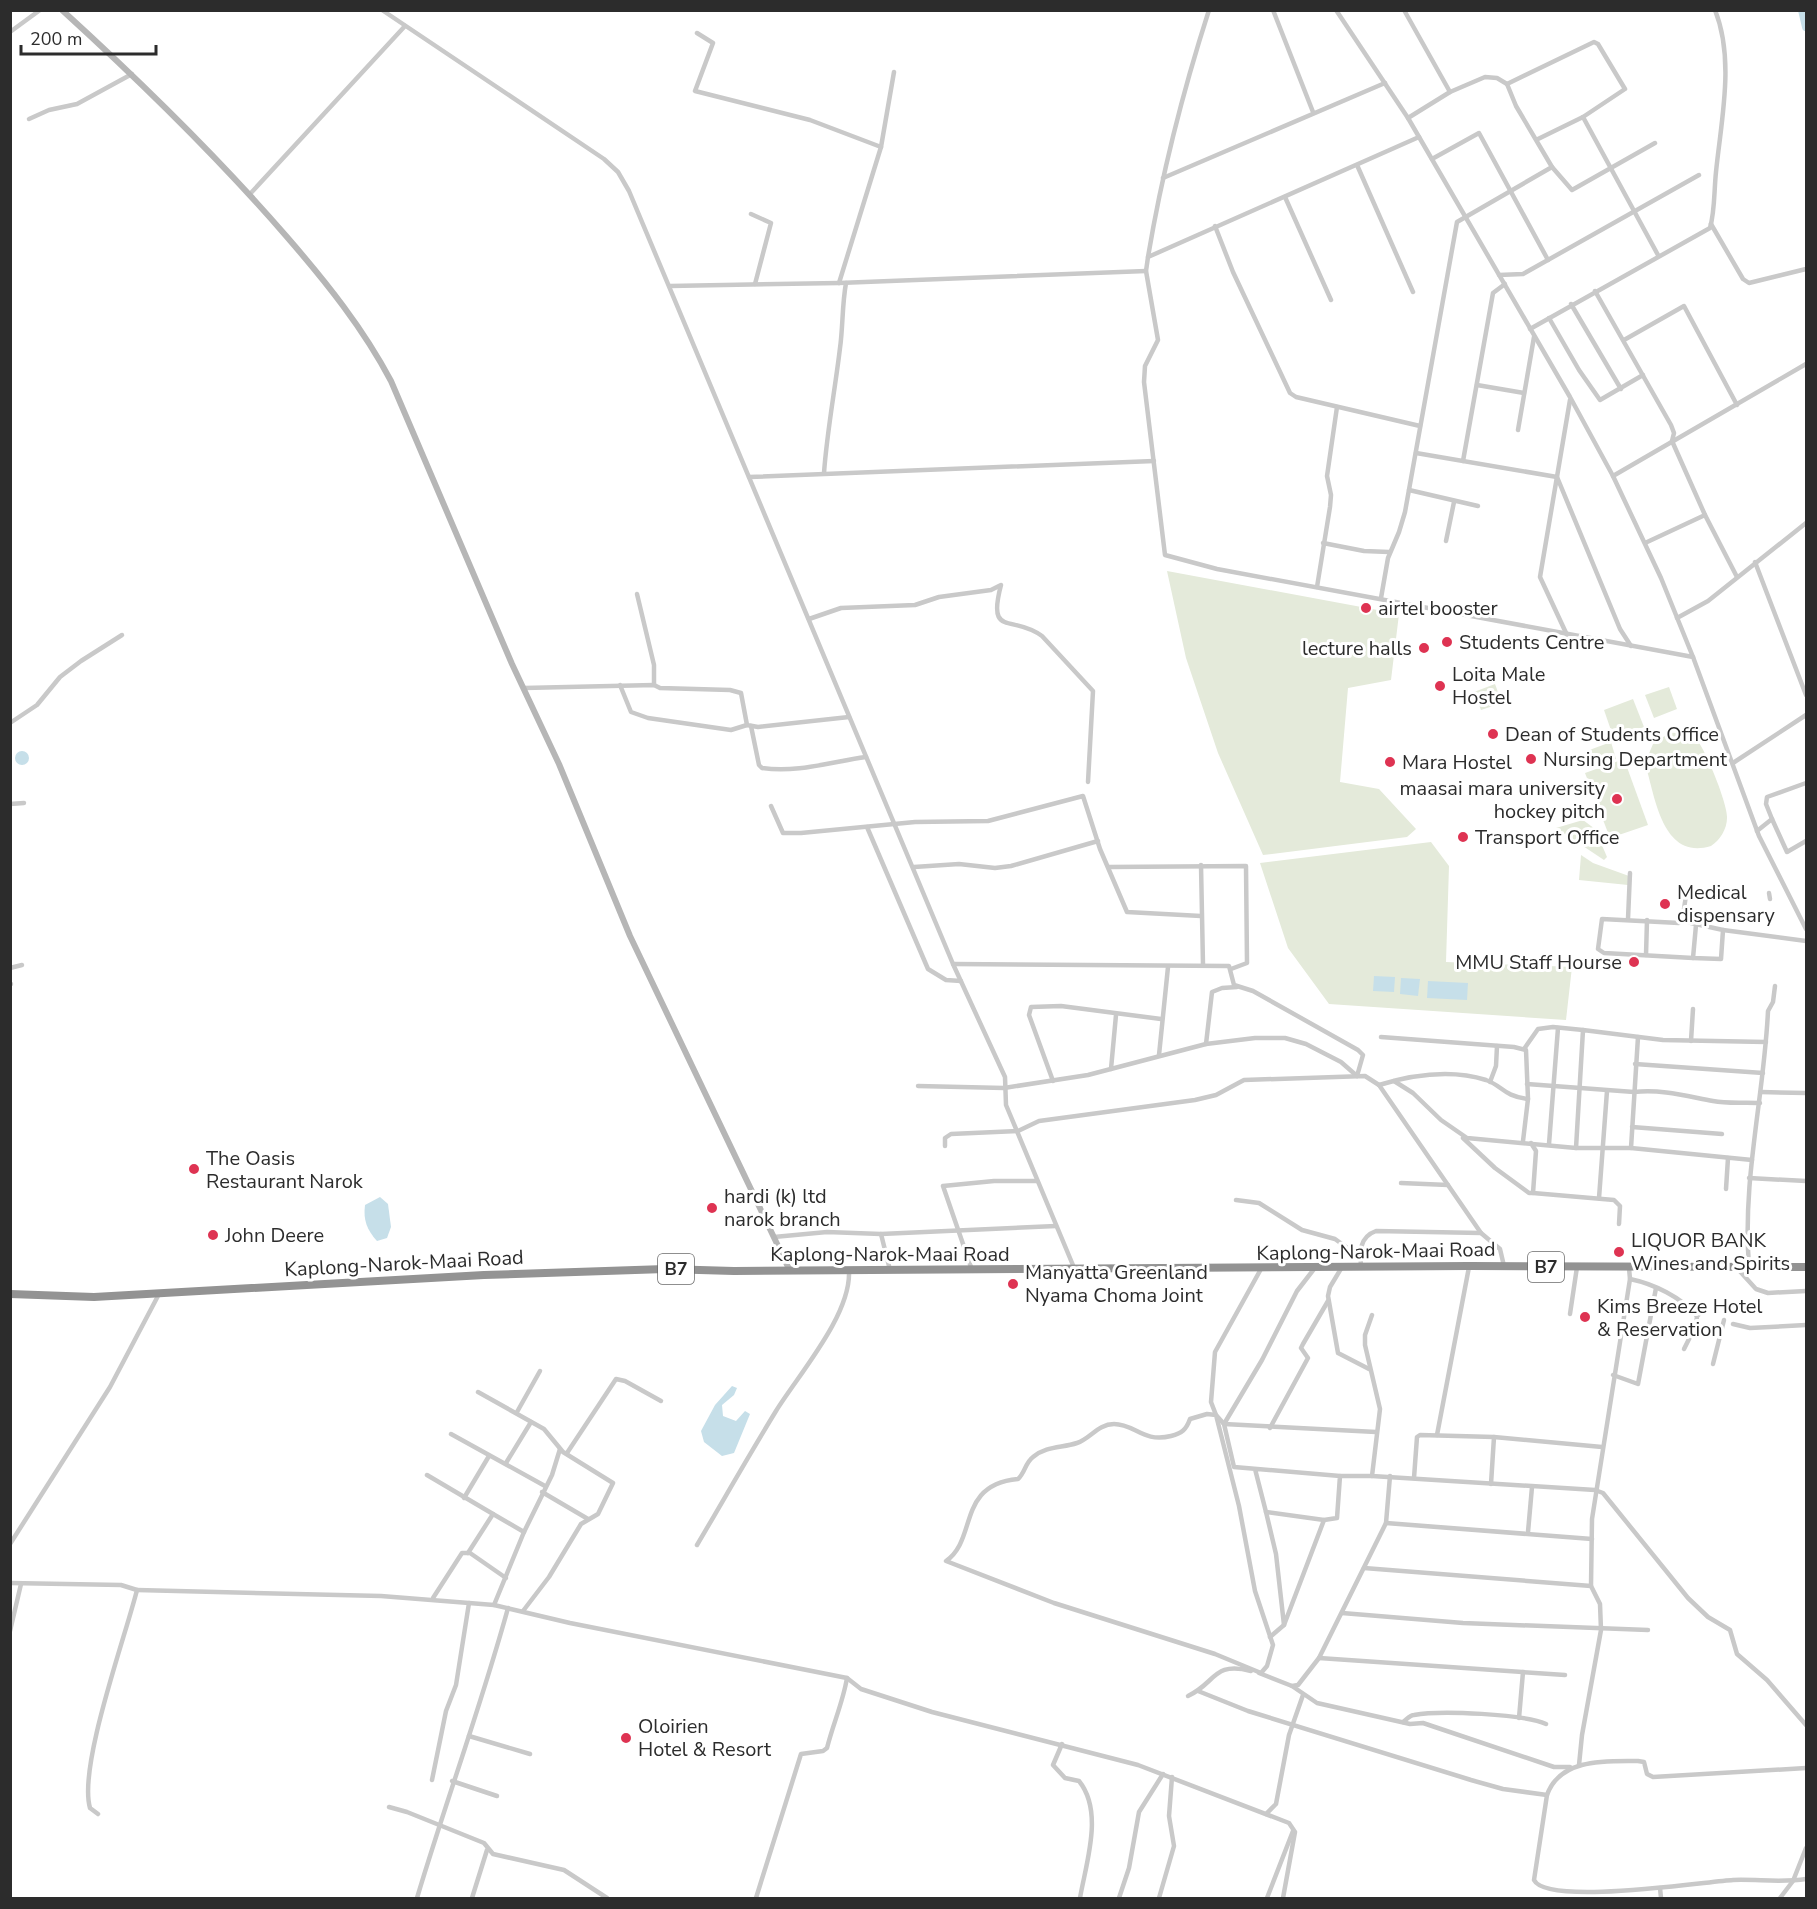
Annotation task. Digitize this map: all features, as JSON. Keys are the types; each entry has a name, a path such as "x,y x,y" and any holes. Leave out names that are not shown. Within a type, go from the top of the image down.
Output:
{"highway":[{"name":"Kaplong-Narok-Maai Road","path":"10,1294 94,1297 484,1275 665,1269 849,1271 1469,1266 1806,1267"}],"street":[{"path":"10,32 40,10"},
{"path":"62,10 132,74 250,195 314,269 374,348 391,381 559,764 630,936 790,1271"},
{"path":"382,10 567,133 618,172 629,191 953,964 1005,1077 1006,1105 1075,1270"},
{"path":"1209,10 1190,71 1163,178 1146,271 1158,340 1145,366 1144,382 1165,555 1175,560 1693,657"},
{"path":"1273,10 1313,112"},
{"path":"1404,10 1450,92"},
{"path":"1530,329 1658,255 1708,229 1711,224 1722,112 1724,59 1724,39 1716,10"},
{"path":"1337,11 1408,117 1613,476 1645,543 1693,657 1734,763 1757,831 1806,929"},
{"path":"250,195 405,26"},
{"path":"697,33 713,43 695,91 810,120 880,147"},
{"path":"1507,84 1594,42 1598,44 1625,89 1583,117 1538,139"},
{"path":"839,283 880,147 894,72"},
{"path":"30,119 49,110 77,104 132,74"},
{"path":"1408,117 1450,92 1485,77 1497,78 1507,84 1516,105 1538,139 1552,167 1572,190 1655,143"},
{"path":"1163,178 1385,83"},
{"path":"1583,117 1658,255"},
{"path":"1432,159 1479,133 1548,260"},
{"path":"1148,257 1419,137"},
{"path":"1357,165 1413,292"},
{"path":"1380,598 1389,552 1399,532 1409,490 1456,225 1465,216 1552,167"},
{"path":"1499,275 1518,275 1699,175"},
{"path":"1286,197 1331,300"},
{"path":"751,214 771,223 755,285"},
{"path":"1711,224 1743,279 1749,283 1806,269"},
{"path":"1215,226 1233,272 1290,393 1337,407 1420,426"},
{"path":"670,286 846,283 1146,271"},
{"path":"824,473 829,413 841,341 840,319 846,283"},
{"path":"1463,461 1493,293 1504,284"},
{"path":"1594,291 1624,340 1673,430 1672,441 1705,515 1737,577"},
{"path":"1571,304 1621,389"},
{"path":"1624,340 1684,306 1737,405"},
{"path":"1549,318 1600,400 1643,375"},
{"path":"1518,430 1534,337"},
{"path":"1613,476 1806,364"},
{"path":"1477,385 1524,393"},
{"path":"1567,635 1540,577 1570,412 1570,398"},
{"path":"1317,587 1331,495 1327,476 1337,407"},
{"path":"1416,453 1557,477"},
{"path":"749,477 1154,461"},
{"path":"1557,477 1620,629 1631,646"},
{"path":"1409,490 1478,506"},
{"path":"1446,541 1454,502"},
{"path":"1645,543 1705,515"},
{"path":"1677,618 1708,601 1806,523"},
{"path":"1323,543 1364,551 1389,552"},
{"path":"1755,562 1806,695"},
{"path":"808,619 841,608 915,605 939,597 991,590 1001,585 996,602 998,616 1003,622 1033,629 1093,691 1088,782"},
{"path":"637,594 654,665 654,685"},
{"path":"10,723 37,705 60,678 74,666 122,635"},
{"path":"620,685 631,712 648,718 731,730 749,725 781,726 849,717"},
{"path":"524,688 654,685 660,688 730,690 741,693 759,765 762,768 808,769 831,762 866,758"},
{"path":"1734,763 1806,715"},
{"path":"1806,783 1767,797 1766,804 1787,852 1806,841"},
{"path":"771,806 783,834 894,823 988,821 1083,796 1098,841 1127,912 1202,916"},
{"path":"10,804 24,803"},
{"path":"1757,831 1772,819"},
{"path":"867,827 928,969 946,980 961,981"},
{"path":"914,867 959,864 995,868 1098,841"},
{"path":"1201,865 1203,964"},
{"path":"1109,867 1246,866 1247,963 1231,969"},
{"path":"1628,919 1630,873"},
{"path":"1724,889 1724,897"},
{"path":"1739,891 1739,899"},
{"path":"1682,921 1686,895"},
{"path":"1723,930 1721,959 1598,951 1600,921 1628,919 1682,921 1723,930 1806,941"},
{"path":"1646,955 1647,920"},
{"path":"1693,958 1696,925"},
{"path":"953,964 1168,967 1203,964 1228,966 1237,987"},
{"path":"10,968 22,965"},
{"path":"1159,1055 1168,967"},
{"path":"1749,1266 1749,1178 1760,1102 1768,1011 1773,1002 1775,986"},
{"path":"1206,1044 1212,992 1222,988 1237,987 1252,992 1358,1050 1363,1055 1357,1076"},
{"path":"1053,1081 1029,1015 1031,1007 1061,1006 1116,1015 1161,1019"},
{"path":"1691,1041 1693,1009"},
{"path":"1111,1069 1116,1015"},
{"path":"1524,1049 1538,1029 1558,1028 1691,1041 1766,1042"},
{"path":"1549,1144 1558,1028"},
{"path":"1576,1148 1583,1030"},
{"path":"1381,1037 1524,1049"},
{"path":"1631,1148 1638,1037"},
{"path":"918,1086 1004,1088 1111,1069 1206,1044 1255,1038 1293,1040 1341,1062 1357,1076"},
{"path":"1490,1082 1496,1066 1497,1046"},
{"path":"1523,1142 1528,1099 1527,1053 1524,1049"},
{"path":"1635,1064 1763,1073"},
{"path":"1378,1085 1414,1076 1443,1075 1490,1082 1512,1097 1528,1099"},
{"path":"945,1146 945,1138 951,1134 1018,1131 1039,1121 1216,1095 1244,1080 1365,1076 1378,1085 1481,1233 1500,1249 1504,1267"},
{"path":"1394,1081 1413,1093 1495,1168 1529,1193 1599,1198 1619,1203 1619,1224"},
{"path":"1527,1084 1607,1091 1650,1090 1696,1095 1711,1101 1760,1102"},
{"path":"1599,1198 1607,1091"},
{"path":"1761,1092 1806,1093"},
{"path":"1632,1127 1722,1134"},
{"path":"1461,1136 1576,1148 1631,1148 1752,1160"},
{"path":"1531,1143 1536,1151 1533,1193"},
{"path":"1726,1189 1728,1158"},
{"path":"1749,1178 1806,1180"},
{"path":"972,1270 961,1231 943,1186 1036,1181"},
{"path":"1401,1183 1448,1185"},
{"path":"1236,1200 1259,1203 1302,1230 1335,1239 1353,1252 1360,1252"},
{"path":"774,1237 827,1232 881,1234 1056,1226"},
{"path":"1361,1267 1360,1252 1366,1236 1376,1231 1481,1233"},
{"path":"881,1234 890,1270"},
{"path":"1437,1435 1469,1266"},
{"path":"1735,1266 1756,1289 1768,1293 1806,1291"},
{"path":"1342,1267 1330,1287 1328,1301 1338,1353 1369,1369"},
{"path":"1570,1314 1577,1268"},
{"path":"1579,1765 1582,1735 1601,1630 1600,1604 1591,1586 1595,1490 1630,1279 1629,1268"},
{"path":"1261,1269 1215,1352 1210,1392 1239,1506 1255,1592 1273,1645 1267,1666 1261,1673"},
{"path":"1224,1424 1262,1360 1296,1291 1314,1269"},
{"path":"697,1545 777,1410 824,1338 850,1287 849,1271"},
{"path":"1630,1279 1656,1288 1686,1303 1696,1316 1696,1325 1684,1349"},
{"path":"1613,1375 1638,1384 1656,1288"},
{"path":"10,1544 110,1387 159,1294"},
{"path":"1270,1428 1303,1369 1308,1358 1301,1348 1328,1301"},
{"path":"1696,1316 1705,1309"},
{"path":"1372,1315 1365,1335 1369,1369 1380,1409 1372,1476"},
{"path":"1713,1364 1724,1320"},
{"path":"1733,1324 1750,1329 1806,1325"},
{"path":"517,1412 540,1371"},
{"path":"567,1453 616,1379 625,1381 661,1401"},
{"path":"478,1392 547,1431 560,1449 613,1482 598,1514 588,1519 576,1531 549,1577 523,1611"},
{"path":"1216,1415 1224,1424 1234,1467 1340,1476 1390,1476 1595,1490 1604,1493 1688,1598 1708,1617 1730,1630 1737,1654 1767,1680 1806,1725"},
{"path":"1216,1415 1196,1416 1190,1419 1186,1429 1178,1434 1157,1440 1115,1423 1095,1430 1079,1443 1056,1446 1038,1453 1030,1458 1018,1479 1006,1479 979,1498 968,1518 958,1550 946,1561 1054,1603 1215,1654 1292,1686 1303,1695 1336,1708 1403,1722 1423,1723 1554,1767 1638,1761 1644,1762 1649,1777 1806,1768"},
{"path":"506,1463 531,1422"},
{"path":"1224,1424 1376,1432"},
{"path":"451,1434 545,1486"},
{"path":"1414,1478 1418,1436 1494,1437 1602,1447"},
{"path":"1491,1484 1494,1437"},
{"path":"494,1605 524,1532 552,1475 560,1449"},
{"path":"464,1498 489,1456"},
{"path":"1255,1469 1276,1554 1284,1625"},
{"path":"427,1475 524,1532"},
{"path":"1266,1512 1333,1520 1338,1515 1340,1476"},
{"path":"1292,1686 1298,1685 1319,1658 1386,1523 1390,1476"},
{"path":"1528,1532 1532,1487"},
{"path":"542,1492 588,1519"},
{"path":"433,1598 459,1555 468,1553 493,1514"},
{"path":"1270,1637 1284,1625 1324,1520"},
{"path":"1386,1523 1528,1532 1592,1539"},
{"path":"468,1553 506,1578"},
{"path":"1364,1568 1591,1586"},
{"path":"10,1583 121,1585 137,1590 433,1598 494,1605 847,1678 861,1689 932,1712 1062,1744 1172,1777 1289,1822 1295,1828"},
{"path":"10,1631 21,1584"},
{"path":"98,1814 90,1808 87,1796 91,1762 137,1590"},
{"path":"432,1780 446,1711 456,1685 469,1603"},
{"path":"417,1899 452,1781 469,1737 508,1608"},
{"path":"1342,1613 1463,1623 1647,1630"},
{"path":"1319,1658 1566,1675"},
{"path":"1188,1696 1198,1691 1208,1679 1220,1671 1238,1667 1261,1673"},
{"path":"1519,1718 1523,1672"},
{"path":"756,1899 801,1754 824,1751 827,1748 837,1711 844,1696 847,1678"},
{"path":"1198,1691 1248,1711 1492,1786 1547,1795"},
{"path":"1266,1814 1276,1804 1293,1723 1303,1695"},
{"path":"1403,1722 1411,1715 1431,1713 1519,1718 1546,1724"},
{"path":"469,1737 530,1754"},
{"path":"1062,1744 1053,1765 1065,1778 1079,1781 1090,1798 1087,1861 1080,1899"},
{"path":"1570,1767 1551,1784 1547,1795 1534,1880 1539,1886 1566,1892 1660,1888 1732,1880 1793,1881 1806,1879"},
{"path":"1119,1899 1129,1868 1139,1812 1163,1774"},
{"path":"1159,1899 1174,1846 1169,1816 1172,1777"},
{"path":"452,1781 497,1796"},
{"path":"389,1807 483,1843 493,1854 564,1870 607,1899"},
{"path":"1267,1899 1284,1849 1295,1828"},
{"path":"1283,1899 1295,1828"},
{"path":"1780,1899 1793,1881 1806,1848"},
{"path":"472,1899 488,1850"},
{"path":"1660,1888 1660,1899"},
{"path":"1550,1899 1551,1890"}],"green space":[{"path":"1167,571 1399,614 1391,680 1348,688 1340,782 1379,789 1416,829 1407,837 1263,855 1218,753 1186,658"},
{"path":"1495,684 1502,703 1481,710 1474,692"},
{"path":"1669,687 1677,709 1654,718 1645,695"},
{"path":"1633,699 1644,727 1614,739 1604,710"},
{"path":"1669,733 1685,735 1699,743 1716,780 1724,802 1727,822 1722,834 1711,846 1695,848 1681,844 1671,835 1657,808 1645,763 1653,744"},
{"path":"1611,742 1616,759 1589,768 1584,752"},
{"name":"maasai mara university hockey pitch","path":"1624,759 1648,825 1610,838 1585,773"},
{"path":"1583,820 1595,829 1607,857 1604,860 1556,828"},
{"path":"1431,842 1449,866 1446,962 1572,967 1566,1020 1329,1004 1288,948 1260,863"},
{"path":"1581,855 1593,863 1629,876 1628,885 1579,880"}],"water":[{"path":"19,751 25,751 29,758 25,765 19,765 15,761 15,755"},
{"path":"1374,976 1395,977 1394,992 1373,991"},
{"path":"1401,978 1420,979 1418,996 1400,994"},
{"path":"1428,981 1468,983 1467,1000 1427,998"},
{"path":"380,1197 388,1204 391,1227 387,1238 377,1241 366,1224 365,1205"},
{"path":"732,1386 737,1388 734,1395 722,1405 723,1416 736,1421 745,1411 750,1414 734,1453 722,1456 704,1442 701,1431 715,1405"}],"waterway":[{"path":"1802,10 1806,27"}],"place":[{"name":"airtel booster","path":"1366,608"},
{"name":"Students Centre","path":"1447,642"},
{"name":"lecture halls","path":"1424,648"},
{"name":"Loita Male Hostel","path":"1440,686"},
{"name":"Dean of Students Office","path":"1493,734"},
{"name":"Nursing Department","path":"1531,759"},
{"name":"Mara Hostel","path":"1390,762"},
{"name":"maasai mara university hockey pitch","path":"1617,799"},
{"name":"Transport Office","path":"1463,837"},
{"name":"Medical dispensary","path":"1665,904"},
{"name":"MMU Staff Hourse","path":"1634,962"},
{"name":"The Oasis Restaurant Narok","path":"194,1169"},
{"name":"hardi (k) ltd narok branch","path":"712,1208"},
{"name":"John Deere","path":"213,1235"},
{"name":"LIQUOR BANK Wines and Spirits","path":"1619,1252"},
{"name":"Manyatta Greenland Nyama Choma Joint","path":"1013,1284"},
{"name":"Kims Breeze Hotel & Reservation","path":"1585,1317"},
{"name":"Oloirien Hotel & Resort","path":"626,1738"}]}
